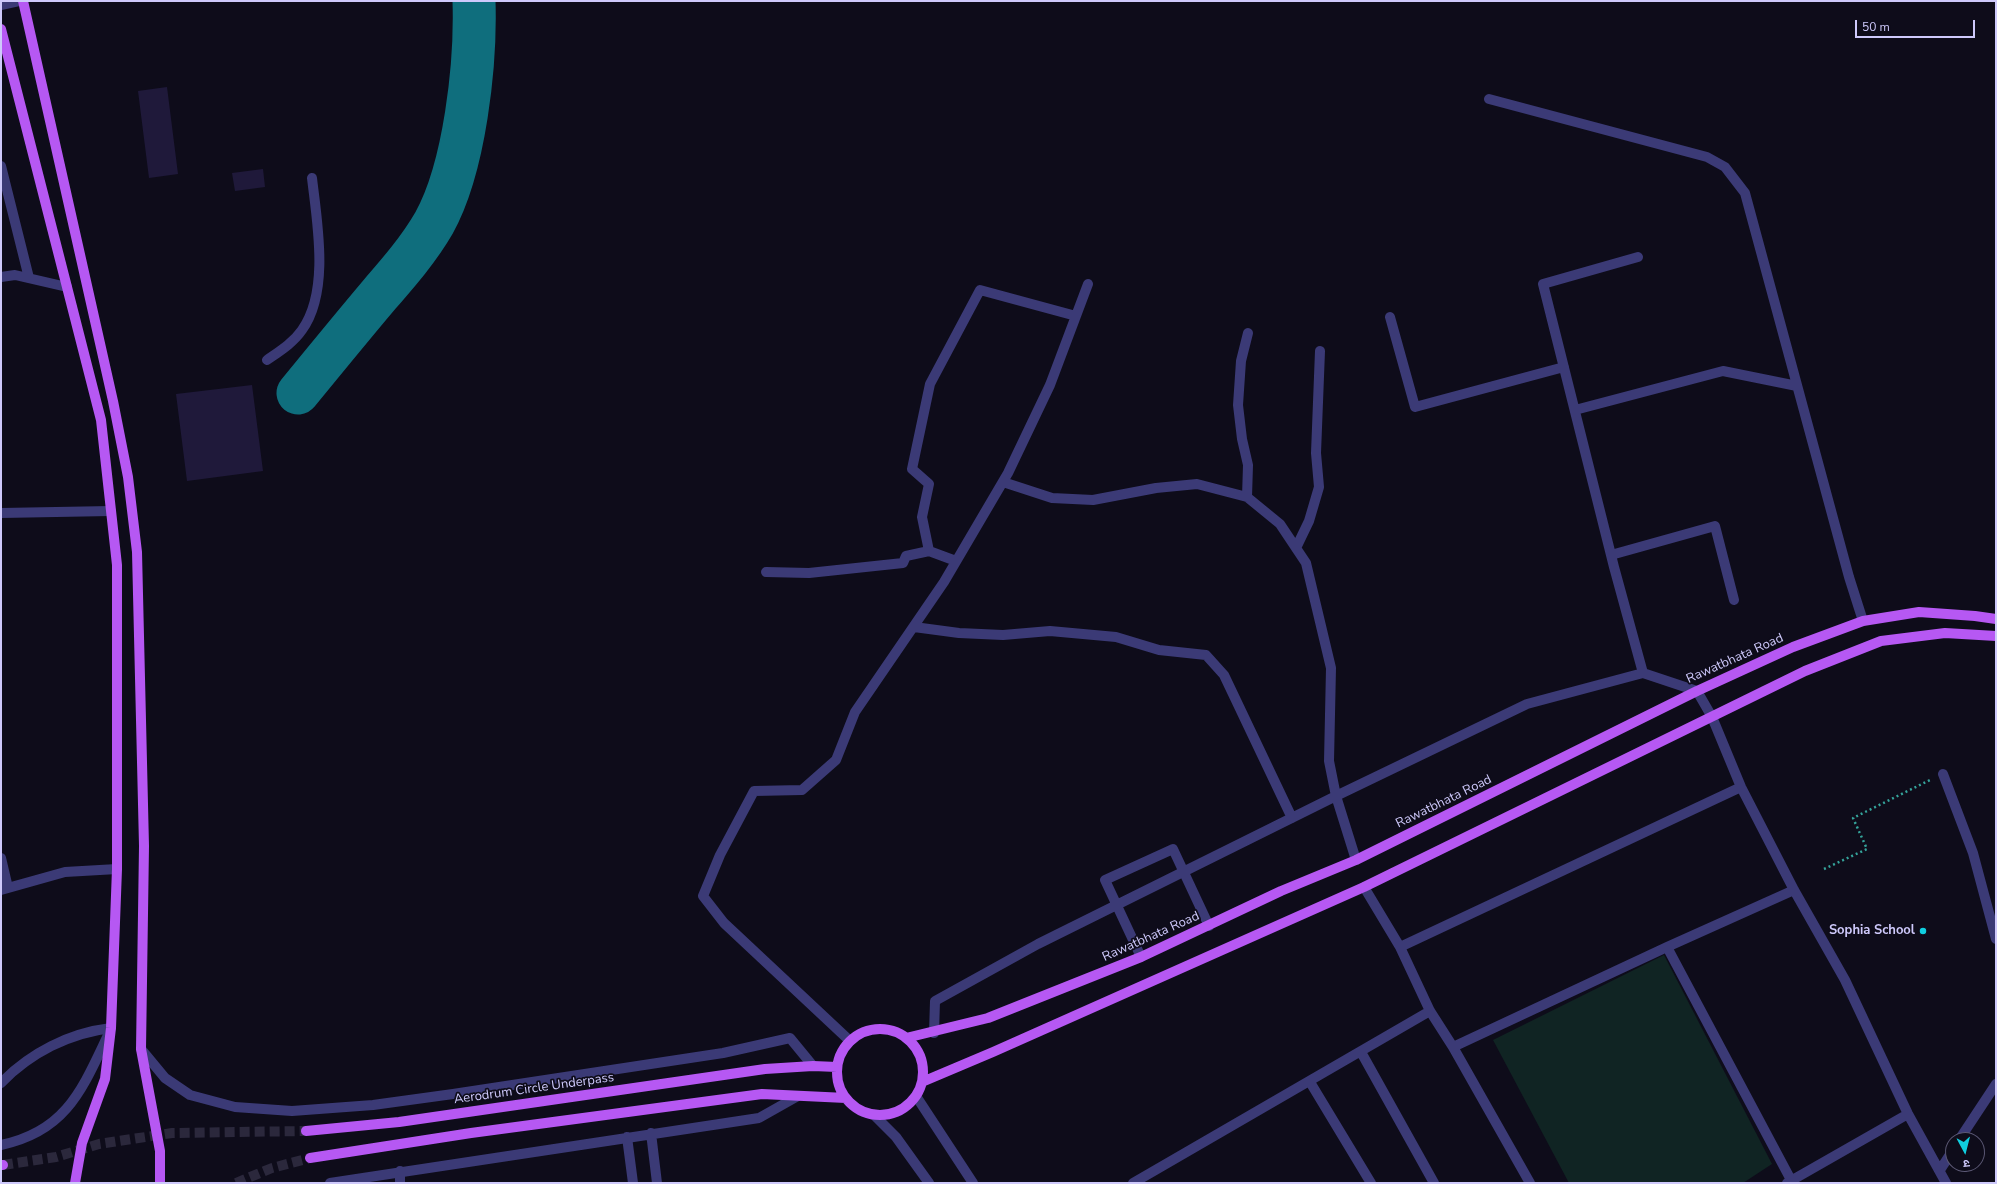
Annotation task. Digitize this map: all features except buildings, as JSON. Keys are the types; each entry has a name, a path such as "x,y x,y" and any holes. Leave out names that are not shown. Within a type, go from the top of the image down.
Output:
{"main road":[{"path":"23,1 113,400 128,477 137,552 144,846 141,1049 160,1151 160,1183"},
{"path":"1,29 102,420 117,565 117,869 111,1028 105,1079 82,1143 74,1183"},
{"name":"Rawatbhata Road","path":"906,1038 934,1033 988,1018 1141,957 1281,891 1356,860 1696,691 1793,647 1863,621 1919,612 1975,616 1996,620"},
{"path":"922,1082 993,1052 1364,887 1805,671 1881,641 1945,633 1996,636"},
{"path":"876,1030 898,1034 906,1038 914,1046 919,1055 922,1069 922,1082 916,1096 903,1108 889,1114 874,1115 862,1112 846,1098 841,1091 837,1077 837,1067 841,1053 850,1041 862,1033 876,1030"},
{"name":"Aerodrum Circle Underpass","path":"306,1131 399,1122 765,1069 813,1066 837,1067"},
{"path":"310,1158 478,1132 762,1094 846,1098"}],"street":[{"path":"1,5 19,1"},
{"path":"1489,99 1707,157 1725,167 1745,193 1849,577 1863,621"},
{"path":"1,166 29,278"},
{"path":"267,360 291,343 302,329 311,311 318,284 319,239 312,178"},
{"path":"1638,257 1543,284 1611,555 1643,673"},
{"path":"1,277 15,275 67,287"},
{"path":"850,1041 724,923 703,896 720,855 754,792 802,790 836,760 855,712 914,628 1003,482 1050,385 1088,284"},
{"path":"929,551 922,517 929,484 912,469 930,384 980,290 1076,316"},
{"path":"1390,317 1415,407 1564,366"},
{"path":"1246,497 1248,465 1242,439 1238,405 1241,361 1248,333"},
{"path":"1296,548 1309,521 1318,488 1316,453 1320,351"},
{"path":"1575,410 1723,371 1797,386"},
{"path":"1003,482 1052,498 1086,500 1156,488 1197,484 1246,497 1280,524 1306,563 1331,668 1329,761 1336,796 1356,860"},
{"path":"1,513 111,511"},
{"path":"1611,555 1715,526 1734,600"},
{"path":"766,572 809,573 903,563 906,556 929,551 956,561"},
{"path":"914,628 959,633 1003,635 1050,631 1116,638 1158,650 1206,655 1224,675 1292,818"},
{"path":"934,1033 935,1001 1038,944 1336,796 1527,704 1643,673 1696,691 1712,717 1741,787 1794,890 1845,980 1908,1114 1946,1183"},
{"path":"1943,774 1973,853 1996,939"},
{"path":"1400,947 1741,787"},
{"path":"1141,957 1115,906 1105,880 1173,849 1185,871 1209,926"},
{"path":"1,858 5,889 65,872 117,869"},
{"path":"1364,887 1400,947 1430,1012 1454,1047 1530,1183"},
{"path":"1454,1047 1667,947 1794,890"},
{"path":"1667,947 1789,1182 1908,1114"},
{"path":"1133,1183 1430,1012"},
{"path":"1,1083 16,1067 51,1046 88,1031 111,1028"},
{"path":"1,1145 17,1142 37,1134 55,1121 70,1106 88,1076 111,1028"},
{"path":"141,1049 164,1078 190,1095 235,1106 292,1111 373,1105 454,1094 722,1053 790,1038 813,1066"},
{"path":"1361,1052 1434,1183"},
{"path":"1310,1082 1371,1183"},
{"path":"1964,1132 1996,1084"},
{"path":"330,1183 400,1171 758,1118 798,1096"},
{"path":"916,1096 973,1183"},
{"path":"874,1115 896,1137 929,1183"},
{"path":"651,1133 657,1183"},
{"path":"626,1137 633,1183"},
{"path":"1940,1170 1945,1162"},
{"path":"400,1171 400,1183"}],"path":[{"path":"1824,869 1867,849 1853,818 1943,774"}],"green space":[{"path":"1664,955 1772,1164 1743,1183 1569,1183 1493,1040"}],"taxiway":[{"path":"298,393 415,251 434,223 445,200 454,174 466,115 473,54 474,1"}],"tunnel":[{"path":"3,1165 56,1157 99,1144 172,1133 306,1131"},
{"path":"236,1183 272,1168 310,1158"}],"place":[{"name":"Sophia School","path":"1923,931"}]}
